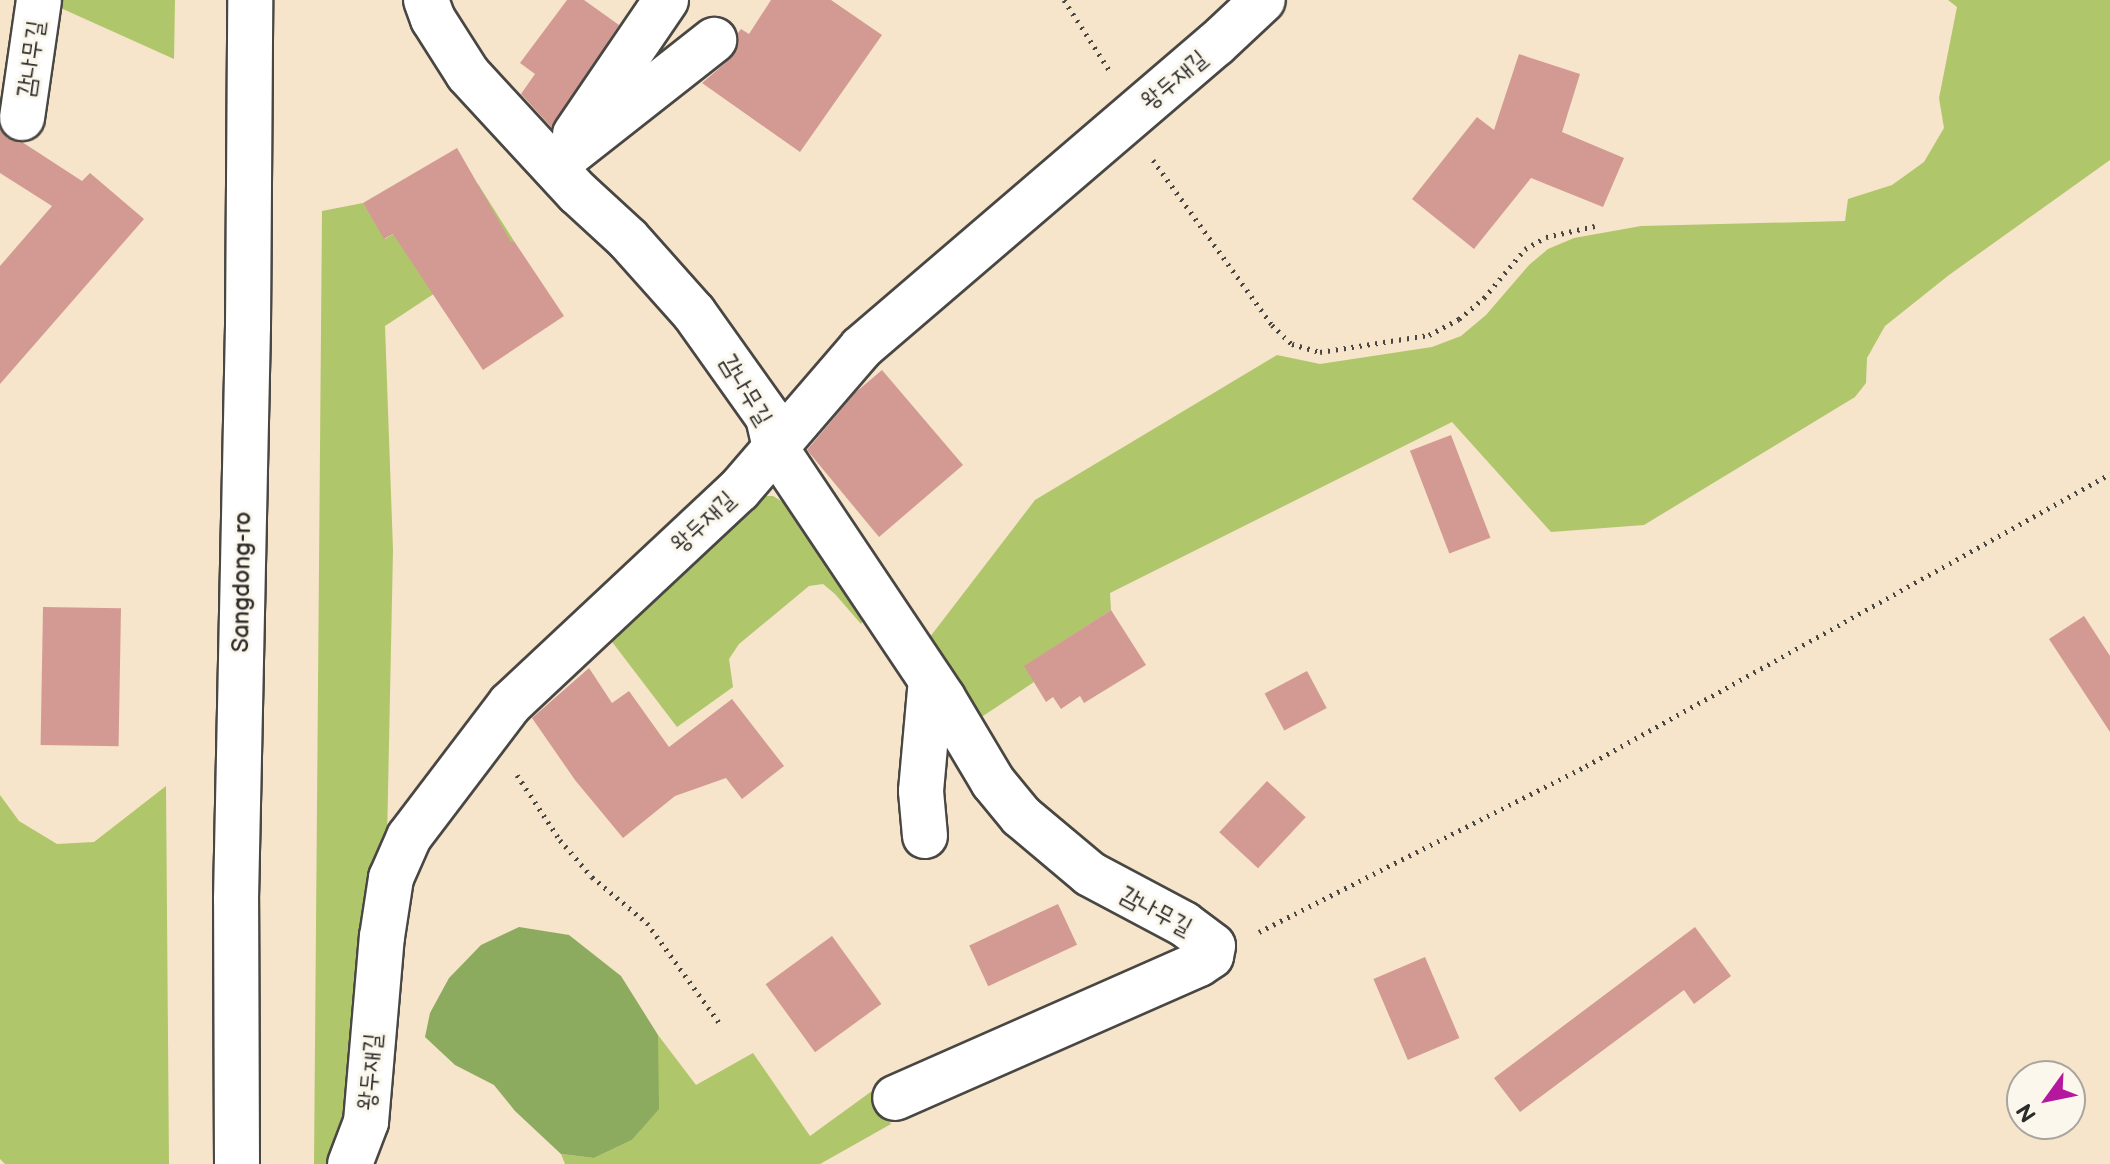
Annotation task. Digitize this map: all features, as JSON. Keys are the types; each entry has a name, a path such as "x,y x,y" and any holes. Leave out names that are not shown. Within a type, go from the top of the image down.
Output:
{"street":[{"name":"감나무길","path":"22,118 39,0"},
{"name":"Sangdong-ro","path":"237,1164 236,899 248,343 250,0"},
{"name":"감나무길","path":"426,0 433,19 468,74 628,239 694,313 768,417 775,447 931,680 993,782 1021,816 1090,874 1204,936 1213,946 1211,956 895,1098"},
{"path":"554,166 666,0"},
{"name":"왕두재길","path":"350,1164 366,1122 382,937 391,878 409,837 510,704 739,490 861,348 1263,0"},
{"path":"554,166 714,40"},
{"path":"925,836 921,791 931,680"}],"path":[{"path":"1064,0 1113,76 1125,122 1272,325 1292,344 1320,352 1429,335 1459,319 1484,298 1525,249 1546,237 1595,226"},
{"path":"1211,956 1586,766 2110,474"},
{"path":"489,732 560,840 592,877 647,923 720,1024"}],"green space":[{"path":"55,0 175,0 174,59 54,5"},
{"path":"1948,0 2110,0 2110,160 1949,275 1885,326 1867,358 1866,383 1855,397 1644,525 1551,532 1452,422 1110,593 1111,610 1025,666 1034,682 983,716 972,719 923,646 1035,500 1277,355 1320,364 1432,347 1461,336 1486,315 1529,265 1548,249 1574,238 1641,226 1845,221 1848,199 1892,185 1924,162 1944,128 1939,98 1957,7"},
{"path":"478,184 514,241 385,326 393,550 387,840 347,1133 334,1164 314,1164 322,211 363,203 385,239"},
{"path":"757,496 773,496 793,508 868,612 861,624 823,584 809,586 739,644 729,659 733,687 677,727 603,630"},
{"path":"166,786 169,1164 5,1164 0,1159 0,795 19,821 57,844 94,842"},
{"path":"519,927 569,935 621,976 658,1035 659,1109 632,1140 594,1158 561,1154 515,1111 494,1085 455,1065 425,1037 430,1013 449,978 481,945"},
{"path":"658,1035 696,1085 753,1053 810,1136 872,1091 891,1124 820,1164 565,1164 561,1154 594,1158 632,1140 658,1109"}],"building":[{"path":"567,0 584,0 619,25 552,128 521,94 535,74 520,63"},
{"path":"771,0 831,0 882,35 800,152 702,83 730,59 737,49 738,33 741,29 749,34"},
{"path":"1519,54 1580,74 1562,132 1624,158 1603,207 1531,178 1474,249 1412,199 1477,117 1494,130"},
{"path":"0,129 7,138 22,142 82,181 90,173 144,219 0,384 0,266 52,206 0,173"},
{"path":"457,148 511,242 514,241 564,316 483,370 393,234 384,239 363,203"},
{"path":"882,370 963,465 879,537 807,450 856,392"},
{"path":"1451,435 1490,538 1449,553 1410,451"},
{"path":"43,607 121,608 119,746 41,745"},
{"path":"1111,610 1146,665 1084,703 1080,696 1061,709 1053,697 1046,702 1024,666"},
{"path":"2084,616 2110,656 2110,732 2049,639"},
{"path":"589,668 612,703 629,691 669,747 732,699 784,766 742,799 726,778 675,796 623,838 575,780 532,718"},
{"path":"1307,671 1327,708 1284,731 1265,694"},
{"path":"1267,781 1306,817 1258,868 1219,832"},
{"path":"1058,904 1077,945 988,986 969,945"},
{"path":"1695,927 1731,976 1694,1004 1684,990 1520,1112 1494,1078"},
{"path":"832,936 881,1004 815,1052 766,984"},
{"path":"1425,957 1459,1038 1408,1060 1373,979"}]}
